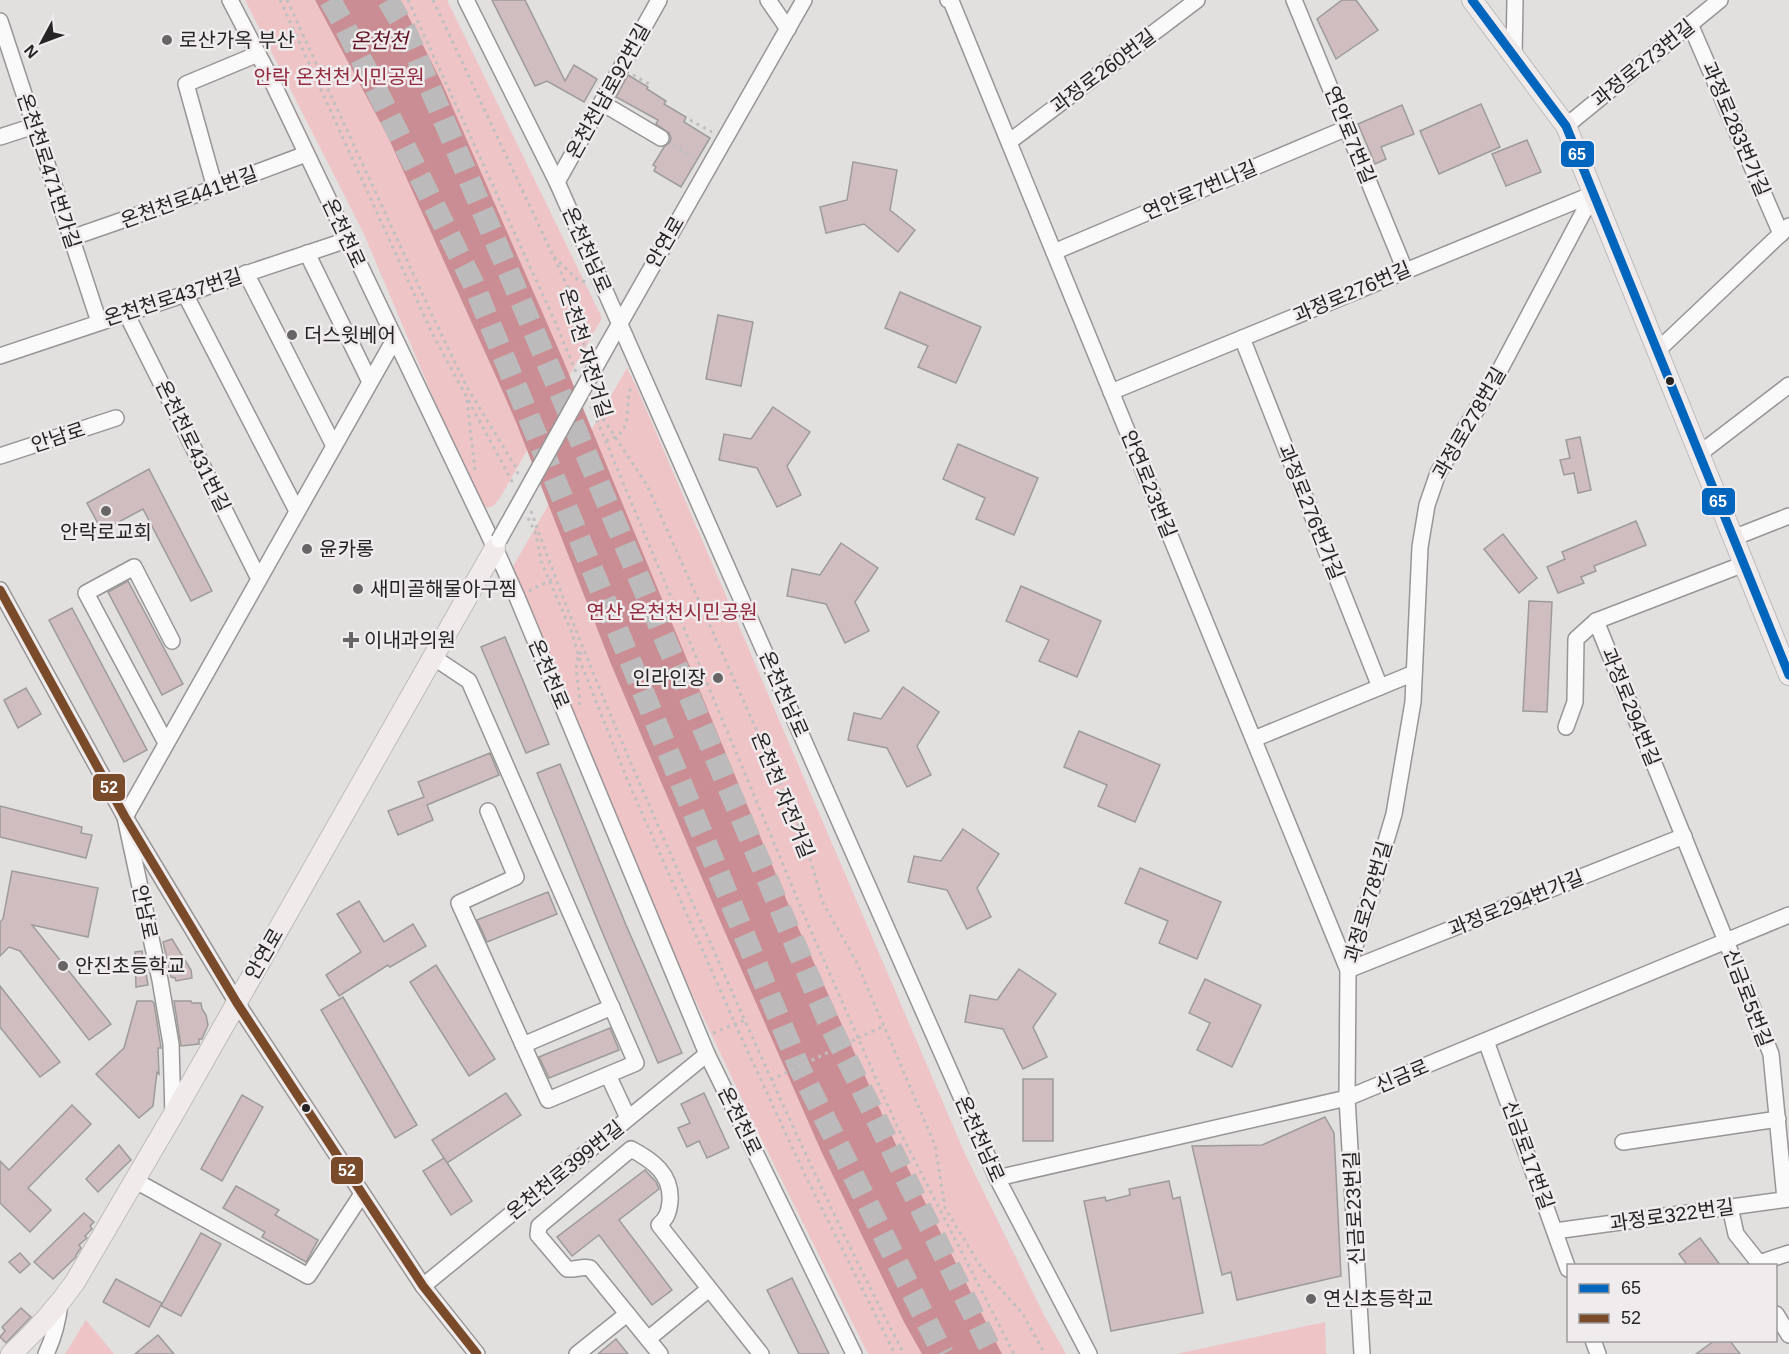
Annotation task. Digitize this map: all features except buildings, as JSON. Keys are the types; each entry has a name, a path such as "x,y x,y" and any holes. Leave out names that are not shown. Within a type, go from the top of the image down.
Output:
{"main road":[{"path":"1472,0 1566,126 1789,675"},
{"name":"안연로","path":"10,1354 42,1323 75,1282 173,1115 497,544"}],"street":[{"name":"온천천로","path":"230,0 467,489 497,544 707,1054 854,1354"},
{"name":"온천천남로","path":"466,0 557,182 997,1178 1089,1354"},
{"name":"온천천남로92번길","path":"557,182 659,0"},
{"path":"768,0 788,28"},
{"name":"안연로","path":"497,544 620,322 804,0"},
{"name":"안연로23번길","path":"951,0 1348,970"},
{"name":"과정로260번길","path":"1009,142 1197,0"},
{"name":"연안로7번길","path":"1294,0 1405,270"},
{"path":"1514,56 1515,0"},
{"name":"과정로273번길","path":"1566,126 1720,0"},
{"name":"온천천로471번가길","path":"0,21 99,322"},
{"name":"과정로283번가길","path":"1690,24 1785,230"},
{"path":"215,189 186,84 258,54"},
{"path":"602,103 661,138"},
{"path":"0,137 34,126"},
{"name":"연안로7번나길","path":"1054,252 1347,128"},
{"name":"온천천로441번길","path":"71,238 215,189 306,153"},
{"name":"과정로276번길","path":"1111,392 1593,194"},
{"name":"과정로278번길","path":"1347,1098 1348,970 1394,814 1413,702 1420,547 1427,505 1438,473 1494,381 1593,194"},
{"path":"1657,351 1785,230"},
{"name":"온천천로437번길","path":"0,356 347,240"},
{"path":"307,253 370,382"},
{"path":"246,273 334,446"},
{"path":"185,294 297,511"},
{"name":"온천천로431번길","path":"126,313 259,579"},
{"name":"과정로276번가길","path":"1242,338 1380,687"},
{"path":"124,817 394,340"},
{"path":"1699,454 1789,385"},
{"name":"안남로","path":"0,456 116,418"},
{"path":"1733,538 1789,516"},
{"path":"1566,727 1575,702 1576,639 1596,621 1744,564"},
{"path":"166,743 86,593 134,567 172,640"},
{"name":"안남로","path":"0,590 124,817 237,1003 423,1286 477,1354"},
{"name":"과정로294번길","path":"1596,621 1726,941"},
{"path":"433,657 469,681 636,1063 548,1100 459,903 516,878 488,811"},
{"path":"1254,739 1414,673"},
{"name":"안남로","path":"124,817 168,1023 171,1044 173,1115"},
{"name":"과정로294번가길","path":"1348,970 1684,836"},
{"name":"신금로","path":"997,1178 1347,1098 1789,915"},
{"name":"신금로5번길","path":"1726,941 1771,1054 1787,1199"},
{"path":"523,1045 612,1007"},
{"name":"신금로17번길","path":"1486,1041 1567,1264"},
{"name":"온천천로399번길","path":"423,1286 707,1054"},
{"path":"609,1075 628,1118"},
{"name":"신금로23번길","path":"1347,1098 1362,1354"},
{"path":"1623,1142 1778,1119"},
{"path":"660,1354 590,1268 567,1269 538,1235 540,1226 631,1149 650,1159 669,1181 671,1192 669,1212 667,1218 659,1225 761,1354"},
{"path":"134,1180 308,1276 362,1194"},
{"name":"과정로322번길","path":"1555,1231 1787,1199"},
{"path":"1730,1207 1736,1234 1759,1264 1789,1253"},
{"path":"648,1339 709,1289"},
{"path":"46,1354 57,1327 60,1303"},
{"path":"577,1354 627,1314"},
{"path":"1777,1316 1789,1335"}],"path":[{"path":"280,0 431,331 517,492"},
{"path":"287,0 434,319 472,394 515,466 519,477"},
{"path":"408,0 579,379"},
{"name":"온천천 자전거길","path":"433,0 572,296 588,362"},
{"path":"690,120 724,139"},
{"path":"661,138 709,166"},
{"name":"온천천 자전거길","path":"553,256 578,280 584,283 588,281"},
{"path":"605,441 615,438 622,431 628,413 628,394 631,385 636,381"},
{"path":"466,397 472,394"},
{"name":"온천천 자전거길","path":"596,395 602,417 646,485 803,834 823,903 856,961 935,1145 945,1208 981,1267 1022,1313 1045,1354"},
{"path":"466,397 476,467 474,478 467,489"},
{"path":"588,399 810,929 897,1126 1014,1354"},
{"path":"531,511 584,652 644,794 771,1080 864,1277 904,1354"},
{"path":"526,513 536,534 541,561 572,633 627,779 806,1177 895,1354"},
{"path":"517,597 555,578"},
{"path":"578,654 584,652"},
{"path":"572,730 580,700 576,669 578,654"},
{"path":"700,1038 745,1020"},
{"path":"763,1084 884,1026"}],"green space":[{"name":"안락 온천천시민공원","path":"245,0 447,0 602,318 500,498 493,506 487,508 481,504 458,456 363,232"},
{"name":"연산 온천천시민공원","path":"627,368 965,1154 1045,1317 1066,1354 868,1354 751,1118 680,968 511,570"},
{"path":"86,1320 114,1354 65,1354"},
{"path":"1325,1322 1326,1354 1176,1354"}],"water":[{"name":"온천천","path":"315,0 400,0 441,81 561,355 796,923 896,1145 1002,1354 922,1354 904,1322 822,1153 724,930 611,664 498,381 388,137"}],"tunnel":[{"path":"330,0 473,283 800,1069 943,1354"},
{"path":"388,0 405,29 827,1019 993,1354"}],"transit line":[{"name":"65","path":"1472,0 1566,126 1789,675"},
{"name":"52","path":"0,590 125,817 237,1003 423,1286 477,1354"}],"place":[{"name":"로산가옥 부산","path":"167,40"},
{"name":"더스윗베어","path":"292,335"},
{"name":"안락로교회","path":"106,511"},
{"name":"윤카롱","path":"307,549"},
{"name":"새미골해물아구찜","path":"358,589"},
{"name":"이내과의원","path":"351,640"},
{"name":"인라인장","path":"718,678"},
{"name":"안진초등학교","path":"63,966"},
{"name":"연신초등학교","path":"1311,1299"}]}
